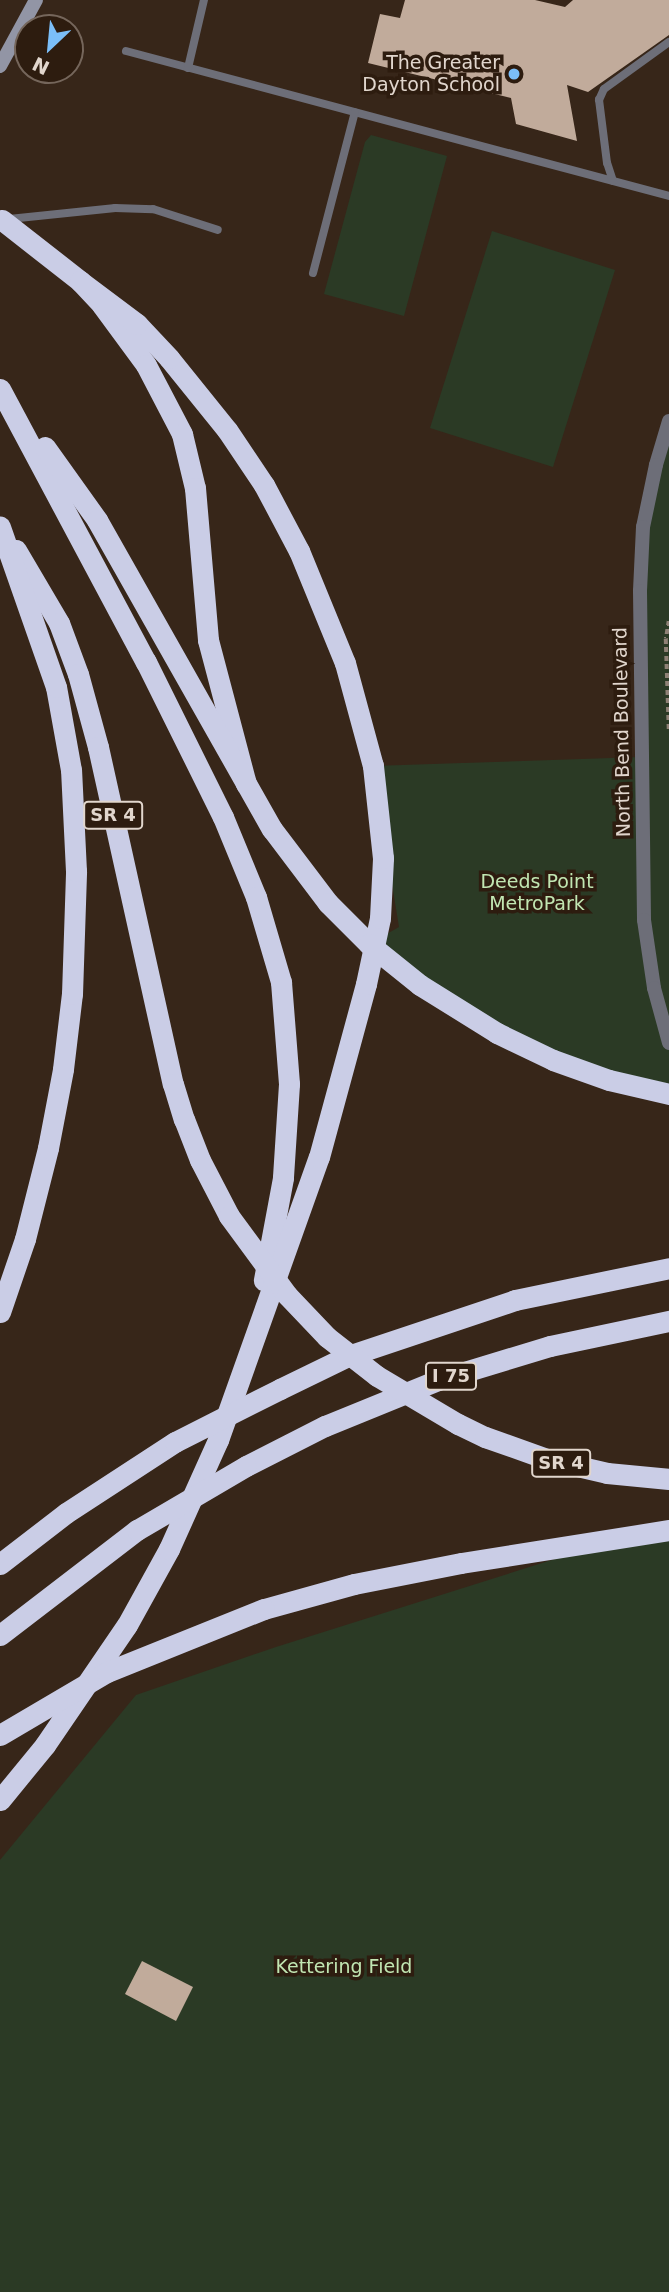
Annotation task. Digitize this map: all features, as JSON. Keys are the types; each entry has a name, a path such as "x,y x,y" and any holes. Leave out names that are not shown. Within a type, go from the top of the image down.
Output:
{"highway":[{"path":"0,1800 45,1745 127,1625 169,1549 218,1440 319,1157 369,971 380,918 383,858 373,766 345,663 299,551 264,485 227,430 170,358 137,324 1,219"},
{"path":"80,281 110,314 146,365 182,434 195,488 208,640 246,784"},
{"path":"0,389 72,520 223,817 256,897 281,982 289,1084 283,1178 250,1354"},
{"path":"0,389 97,520 279,839 328,903 369,944 420,985 523,1046 584,1072 636,1088 669,1094"},
{"path":"0,527 56,687 71,770 76,871 72,993 63,1069 48,1148 25,1239 0,1312"},
{"name":"SR 4","path":"0,527 59,623 78,674 98,747 173,1084 200,1160 229,1216 287,1295 327,1337 377,1376 458,1424 547,1460 607,1473 669,1479"},
{"path":"0,1564 66,1513 175,1442 348,1356 503,1303 666,1268"},
{"name":"I 75","path":"0,1635 137,1530 246,1466 324,1426 438,1380 550,1346 669,1321"},
{"path":"0,1735 107,1672 264,1609 354,1584 461,1563 669,1530"}],"street":[{"path":"0,66 36,0"},
{"name":"North Bend Boulevard","path":"669,421 656,465 643,527 640,591 644,920 654,988 669,1043"}],"lane":[{"path":"188,68 204,0"},
{"path":"613,181 607,163 599,100 604,89 669,42"},
{"path":"126,51 669,196"},
{"path":"313,273 355,112"},
{"path":"1,219 115,208 153,209 219,230"}],"path":[{"path":"669,621 666,639 669,731"}],"green space":[{"path":"371,135 447,156 404,316 324,294 365,142"},
{"path":"492,231 615,270 553,467 430,428"},
{"name":"Deeds Point MetroPark","path":"669,421 669,1084 549,1058 369,944 399,927 373,766 641,757 643,527"},
{"name":"Kettering Field","path":"669,1523 669,2292 0,2292 0,1860 136,1695 276,1647"}],"building":[{"name":"The Greater Dayton School","path":"405,0 535,0 565,7 573,0 669,0 669,35 588,92 567,85 577,141 516,124 511,98 368,63 380,14 400,18"},
{"path":"142,1961 193,1987 176,2021 125,1994"}],"place":[{"name":"The Greater Dayton School","path":"514,74"}]}
